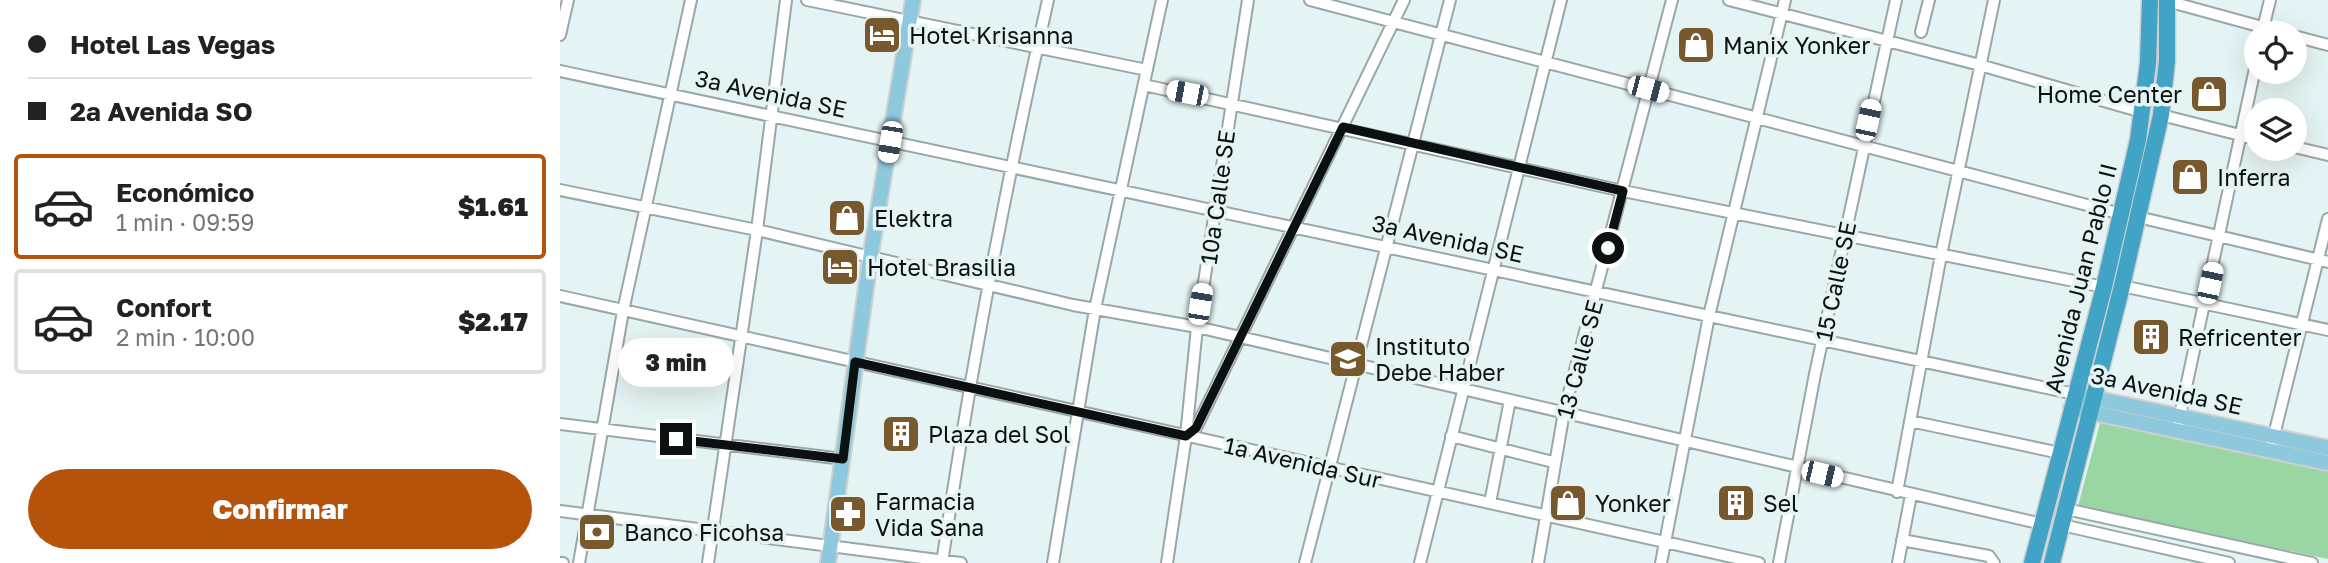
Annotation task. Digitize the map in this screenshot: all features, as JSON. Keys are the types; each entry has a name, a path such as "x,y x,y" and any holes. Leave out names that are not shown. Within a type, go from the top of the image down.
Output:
{"highway":[{"name":"Avenida Juan Pablo II","path":"2032,563 2121,214 2142,112 2150,0"},
{"name":"Avenida Juan Pablo II","path":"2052,563 2122,286 2161,115 2167,61 2167,1"}],"main road":[{"path":"829,556 870,258 913,0"},
{"name":"3a Avenida SE","path":"2073,401 2176,430 2328,463"},
{"name":"3a Avenida SE","path":"2091,405 2180,415 2328,448"}],"street":[{"path":"560,35 568,0"},
{"path":"579,563 623,311 691,0"},
{"path":"708,563 739,337 757,230 786,0"},
{"path":"807,0 1147,70"},
{"path":"942,562 968,387 987,284 1048,0"},
{"path":"1053,563 1076,411 1095,309 1162,0"},
{"name":"10a Calle SE","path":"1167,563 1186,436 1197,327 1248,0"},
{"path":"1310,0 1863,146 1958,174 2121,214"},
{"path":"1186,436 1196,428 1404,0"},
{"path":"1305,563 1450,0"},
{"path":"1420,563 1561,0"},
{"name":"13 Calle SE","path":"1538,563 1563,412 1672,0"},
{"path":"1729,0 1980,65 2142,112"},
{"path":"1661,563 1709,316 1785,0"},
{"name":"15 Calle SE","path":"1780,563 1845,233 1896,0"},
{"path":"1921,32 1929,0"},
{"path":"1897,492 1941,255 1994,0"},
{"path":"2265,21 2270,0"},
{"path":"2167,1 2244,25"},
{"path":"2307,39 2328,45"},
{"name":"3a Avenida SE","path":"560,71 1387,249 1922,360 2073,401"},
{"path":"2176,430 2206,306 2251,84"},
{"path":"1144,85 1231,102 1623,191 1845,233 2104,287"},
{"path":"2161,115 2244,136"},
{"path":"2307,150 2328,155"},
{"path":"560,190 757,230 1095,309 1197,327 2042,524"},
{"path":"2138,217 2323,261"},
{"path":"2270,451 2301,325 2323,261 2328,219"},
{"path":"2122,286 2328,330"},
{"name":"1a Avenida Sur","path":"560,296 1759,563"},
{"path":"1490,503 1498,449 1510,400"},
{"path":"1910,421 2060,453"},
{"path":"560,424 843,459"},
{"path":"1451,436 1553,462"},
{"path":"1898,563 1911,495"},
{"path":"560,512 712,532 829,556 961,563"},
{"path":"2064,517 2107,518 2305,562"},
{"path":"2064,517 2103,535 2229,563"},
{"path":"2103,535 2107,518"},
{"path":"2159,547 2164,531"},
{"path":"1902,540 1986,555 1994,563"}],"green space":[{"path":"2100,423 2328,469 2328,559 2078,506"}],"place":[{"name":"Hotel Krisanna","path":"882,35"},
{"name":"Manix Yonker","path":"1696,45"},
{"name":"Home Center","path":"2209,94"},
{"name":"Inferra","path":"2190,177"},
{"name":"Elektra","path":"847,218"},
{"name":"Hotel Brasilia","path":"840,267"},
{"name":"Refricenter","path":"2151,337"},
{"name":"Instituto Debe Haber","path":"1348,359"},
{"name":"Plaza del Sol","path":"901,434"},
{"name":"Yonker","path":"1568,503"},
{"name":"Sel","path":"1736,503"},
{"name":"Farmacia Vida Sana","path":"848,514"},
{"name":"Banco Ficohsa","path":"597,532"}],"route":[{"path":"676,439 843,459 855,362 1186,436 1196,428 1238,337 1343,127 1623,191 1608,248"}]}
